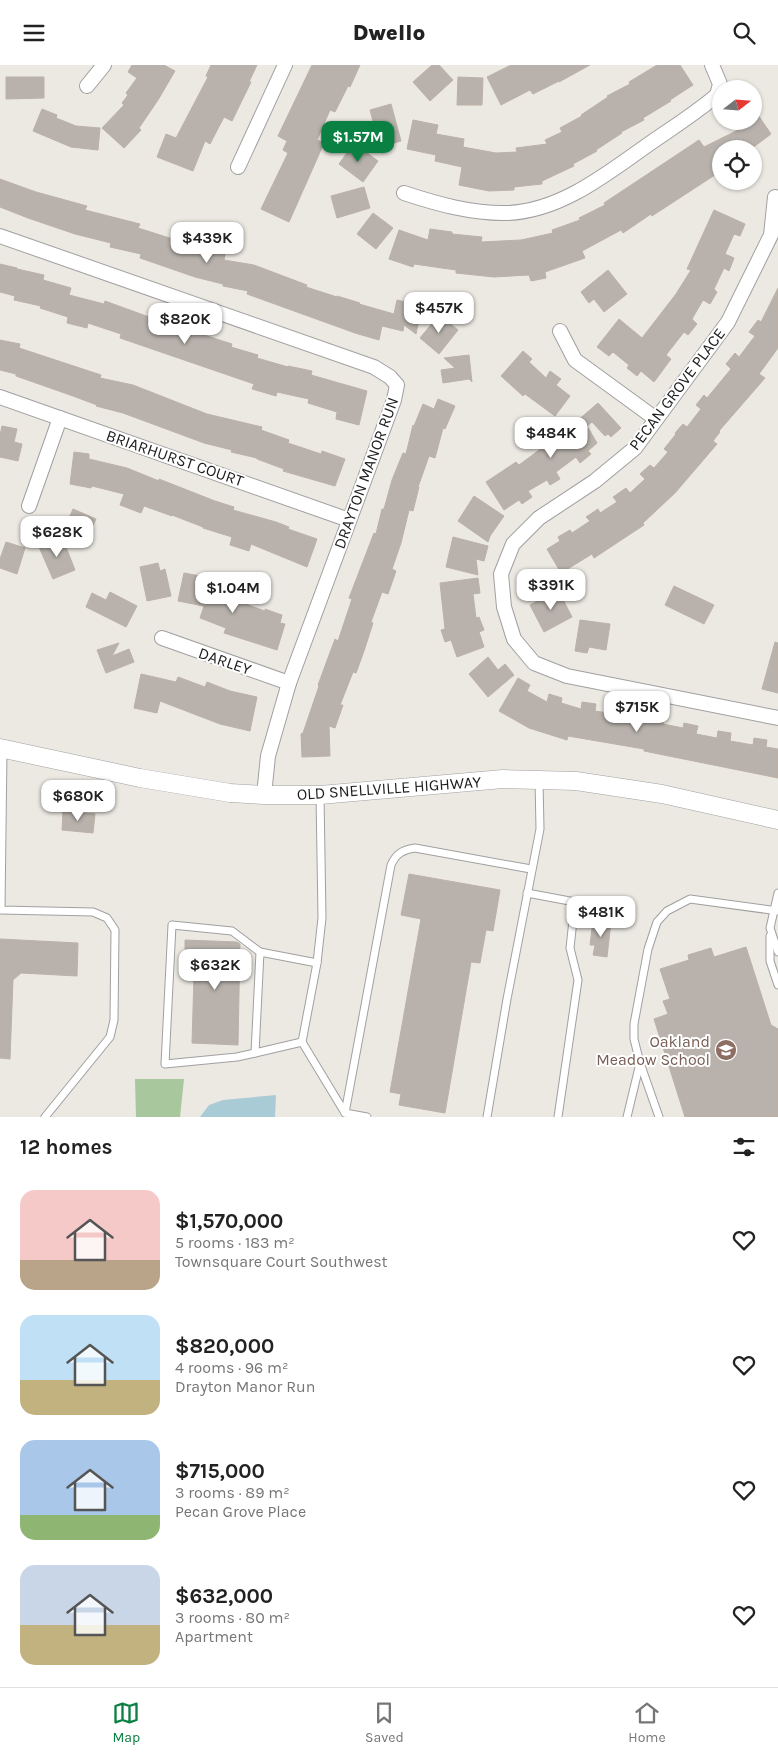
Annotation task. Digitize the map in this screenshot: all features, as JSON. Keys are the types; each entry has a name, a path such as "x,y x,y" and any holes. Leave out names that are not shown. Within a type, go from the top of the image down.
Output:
{"street":[{"path":"87,86 104,65"},
{"path":"238,167 285,65"},
{"path":"404,193 466,209 509,213 548,206 590,185 717,95 720,83 712,65"},
{"name":"PECAN GROVE PLACE","path":"775,197 771,235 728,322 635,448 595,481 539,518 513,544 501,575 504,607 514,639 534,663 567,676 778,718"},
{"name":"DRAYTON MANOR RUN","path":"0,235 374,367 390,377 397,385 394,400 289,683 268,756 264,795"},
{"path":"560,331 575,360 656,419"},
{"name":"BRIARHURST COURT","path":"0,397 349,520"},
{"path":"28,506 60,418"},
{"name":"DARLEY","path":"162,638 289,683"},
{"name":"OLD SNELLVILLE HIGHWAY","path":"2,749 140,778 230,793 320,795 503,779 576,781 649,792 778,820"}],"lane":[{"path":"2,749 2,910 93,912 107,918 115,930 114,1020 110,1037 45,1117"},
{"path":"488,1117 531,869 540,829 538,780"},
{"path":"320,795 322,918 317,963 302,1042 345,1113 367,1117"},
{"path":"345,1113 390,865 398,853 415,849 531,869"},
{"path":"527,893 575,902 570,948 578,980 558,1117"},
{"path":"778,893 776,911 770,928 770,961 778,985"},
{"path":"659,1117 640,1063 634,1039 634,1024 648,949 657,922 667,911 690,899 776,911"},
{"path":"302,1042 237,1057 165,1064 172,925 232,931 260,952 317,963"},
{"path":"770,928 778,952"},
{"path":"255,1053 260,952"},
{"path":"627,1117 640,1063"}],"green space":[{"path":"135,1079 184,1079 180,1117 136,1117"}],"water":[{"path":"276,1095 275,1117 200,1117 209,1105 223,1100"}],"building":[{"path":"132,65 164,65 175,71 139,128 141,130 124,148 102,128 124,105 122,103 128,95 126,93 137,78 128,72"},
{"path":"211,65 257,65 232,121 224,117 210,144 205,141 193,171 157,157 166,134 176,138 208,77 206,76"},
{"path":"312,65 360,65 350,87 348,86 335,112 330,110 317,140 324,143 289,222 261,209 288,153 283,150 287,141 278,136"},
{"path":"432,65 439,65 453,80 430,101 413,82"},
{"path":"511,65 590,65 533,94 530,90 501,105 487,77"},
{"path":"657,65 680,65 693,85 643,118 644,120 621,132 597,151 573,164 574,166 542,181 542,184 514,187 514,190 489,191 459,185 462,167 435,161 436,155 407,149 413,120 438,125 436,134 464,139 463,147 496,153 517,152 516,148 547,144 545,140 562,132 560,128 582,116 607,96 630,84 629,82"},
{"path":"6,77 44,77 44,98 6,99"},
{"path":"458,77 483,78 482,105 457,105"},
{"path":"391,104 401,141 380,147 370,110"},
{"path":"42,109 57,115 56,118 76,126 100,128 98,150 71,147 33,131"},
{"path":"762,121 771,134 762,141 718,140 738,130 762,130"},
{"path":"699,140 704,147 712,143 712,177 623,233 621,230 582,251 585,258 545,272 546,278 531,281 529,275 494,277 456,273 456,270 414,264 413,267 389,259 399,230 428,240 430,229 452,232 452,234 482,237 481,242 521,240 553,233 552,230 580,220 579,218 605,205 604,203"},
{"path":"354,143 378,161 363,182 339,164"},
{"path":"0,179 36,192 87,206 85,210 140,224 138,228 176,240 178,237 200,245 199,249 225,254 224,260 254,265 307,285 306,287 359,304 394,314 397,300 422,306 416,334 404,325 403,331 382,326 379,340 355,333 247,294 248,291 223,286 223,284 195,277 140,258 141,254 110,247 111,243 75,234 28,218 0,207"},
{"path":"364,187 370,208 337,218 331,196"},
{"path":"714,210 745,224 740,236 734,234 725,254 734,258 729,271 724,268 714,289 717,292 710,304 703,300 692,319 697,324 688,335 684,332 666,355 671,359 654,382 641,371 637,376 627,368 629,365 613,352 609,356 597,347 619,319 642,338 676,294 691,270 687,269"},
{"path":"373,213 393,228 376,249 357,234"},
{"path":"0,264 44,275 43,280 71,288 69,295 104,304 105,301 182,329 232,344 231,347 258,355 257,358 288,367 312,371 311,375 367,391 359,425 336,419 337,412 308,403 309,399 277,392 276,396 252,389 254,384 120,338 121,334 88,323 87,328 67,323 68,317 40,308 41,306 14,300 15,296 0,292"},
{"path":"608,270 627,294 604,312 594,299 589,303 581,292"},
{"path":"778,288 778,348 759,374 765,378 719,431 713,441 717,444 675,493 643,523 644,525 594,558 592,554 561,573 547,549 560,541 558,537 570,530 572,533 590,521 586,517 598,509 600,513 617,502 613,497 626,488 630,493 645,479 640,474 650,465 654,468 668,452 664,449 675,433 683,424 687,427 701,409 696,405 704,395 707,398 731,369 726,364 735,353 739,357 755,336 749,332 758,320 761,322"},
{"path":"439,315 458,330 439,354 420,338"},
{"path":"0,340 20,344 19,348 101,375 100,378 133,385 207,414 262,427 261,430 289,440 288,443 321,454 322,451 345,459 335,486 283,471 284,469 257,458 204,443 123,413 96,406 16,376 16,374 0,370"},
{"path":"523,351 532,359 529,362 546,378 550,371 561,379 556,385 570,396 555,416 525,394 523,396 501,376"},
{"path":"469,355 472,382 469,379 443,383 441,370 455,368 444,358"},
{"path":"438,399 455,406 445,429 443,428 435,458 429,456 418,487 413,511 409,510 392,569 396,571 388,594 382,592 356,673 353,672 340,705 343,705 335,728 329,726 330,756 302,757 301,734 303,733 335,639 338,641 352,599 349,598 374,533 376,534 392,480 403,453 406,454 413,425 423,404 434,409"},
{"path":"598,403 621,428 611,437 608,434 605,436 592,422 587,426 597,443 588,451 591,454 580,463 576,457 556,472 560,479 550,485 547,480 528,491 532,497 522,504 519,500 504,510 486,482 516,462 519,465 570,427"},
{"path":"2,426 17,429 14,442 22,444 18,461 0,457"},
{"path":"74,452 89,454 89,459 127,468 159,481 159,479 234,507 233,510 276,522 289,527 288,529 317,539 307,567 251,544 249,551 230,545 232,537 203,528 172,515 144,506 141,513 120,505 124,494 92,486 91,488 70,484"},
{"path":"474,496 504,516 488,542 458,521"},
{"path":"73,509 96,519 86,541 63,532"},
{"path":"62,537 75,570 53,579 39,547"},
{"path":"453,537 488,546 484,561 476,559 478,575 446,567"},
{"path":"6,542 25,548 17,574 0,568 0,559"},
{"path":"158,563 160,571 165,569 171,596 147,601 140,567"},
{"path":"184,573 206,577 204,589 265,611 265,609 282,615 280,623 285,624 277,650 224,633 226,628 200,618 204,606 178,601"},
{"path":"478,578 480,593 473,594 476,618 479,617 484,630 479,632 484,647 457,657 451,640 445,642 441,630 445,629 440,583"},
{"path":"674,586 714,605 704,624 665,605"},
{"path":"558,590 572,617 544,632 530,605"},
{"path":"110,592 137,606 126,627 86,607 92,593 106,600"},
{"path":"580,620 610,624 606,650 589,647 587,653 575,651"},
{"path":"775,642 778,643 778,693 762,689"},
{"path":"119,643 112,656 129,649 134,662 106,673 97,650"},
{"path":"488,657 498,670 505,664 514,675 488,697 469,674"},
{"path":"141,674 176,682 178,677 205,687 207,682 230,691 257,697 250,731 220,724 160,701 157,713 134,708"},
{"path":"518,678 530,685 527,691 547,702 549,694 562,698 561,703 581,709 582,702 596,704 595,711 615,714 616,709 630,711 629,717 649,720 650,716 664,719 663,724 683,728 684,723 698,726 696,734 717,738 718,731 731,733 730,741 753,745 754,738 767,740 766,747 778,749 778,778 644,751 644,749 568,736 567,740 529,728 499,711"},
{"path":"63,811 95,814 93,833 62,830"},
{"path":"409,874 500,890 493,931 486,930 480,963 471,962 445,1113 399,1105 401,1094 390,1092 421,919 401,915"},
{"path":"593,920 611,922 607,957 593,955 595,945 590,945"},
{"path":"0,939 78,943 77,976 21,973 13,980 10,1059 0,1058"},
{"path":"185,940 237,942 240,944 238,1045 192,1043 194,975 187,975 188,951 185,951"},
{"path":"746,947 771,1025 778,1029 778,1117 685,1117 654,1019 668,1014 663,1001 670,999 660,969 689,960 688,955 711,948 714,957"}],"place":[{"name":"Oakland Meadow School","path":"726,1050"}]}
